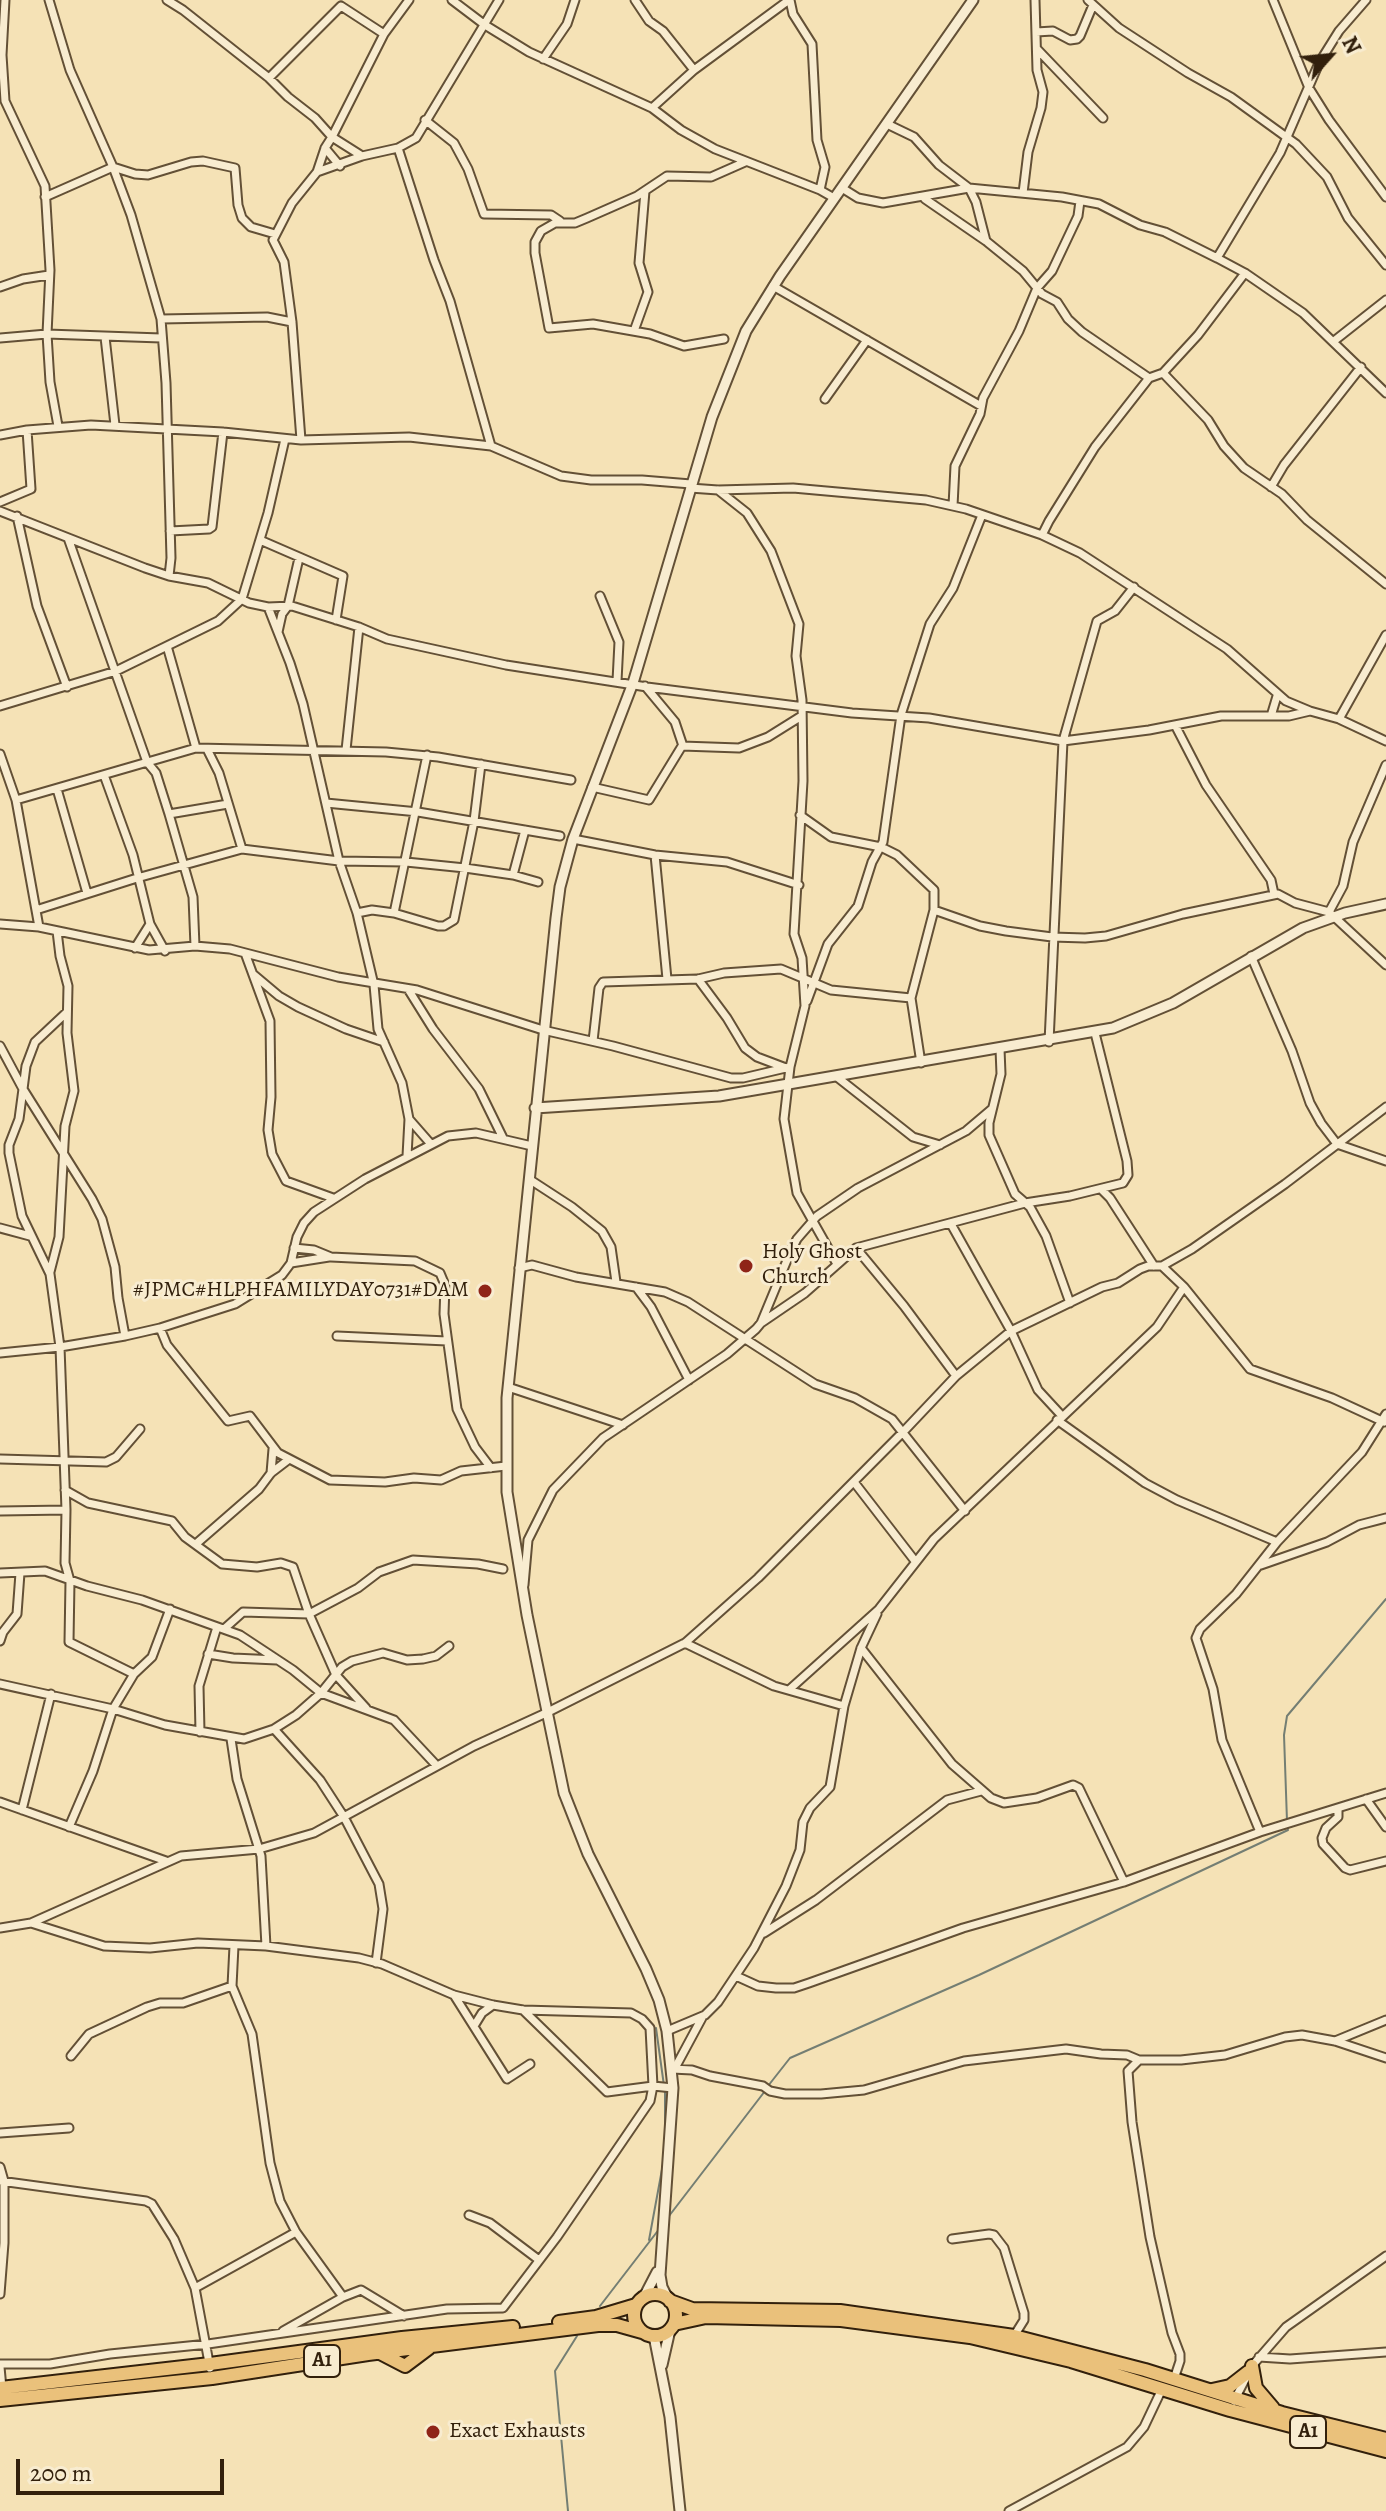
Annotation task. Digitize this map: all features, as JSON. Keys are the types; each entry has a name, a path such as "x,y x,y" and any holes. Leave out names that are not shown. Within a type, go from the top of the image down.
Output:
{"highway":[{"name":"A1","path":"211,2371 402,2338 596,2317 656,2294 692,2309 840,2311 1014,2336 1201,2388 1233,2405 1386,2451"},
{"path":"669,2300 676,2312 672,2327"},
{"path":"640,2301 634,2320 648,2334"},
{"name":"A1","path":"1,2392 211,2371 598,2325 617,2325 648,2334 692,2318 841,2320 1015,2347 1162,2389 1282,2413 1386,2439"},
{"path":"1201,2388 1224,2388 1253,2365"},
{"path":"1253,2365 1253,2380 1261,2396 1282,2413"}],"street":[{"path":"5,0 2,102 42,176 49,275 47,334 50,382 58,426"},
{"path":"49,0 70,70 131,215 161,319 166,383 169,576"},
{"path":"168,0 269,78 332,137 362,156"},
{"path":"301,440 292,322 284,262 274,245 275,234 292,203 317,172 325,148 384,34 409,0"},
{"path":"452,0 485,25 543,59 652,108 681,130 715,149 834,198"},
{"path":"317,172 362,156 398,148 416,138 499,0"},
{"path":"543,59 567,24 575,0"},
{"path":"635,0 694,70"},
{"path":"652,108 694,70 789,0 793,14 812,44 817,140 826,169 820,190"},
{"path":"669,2300 662,2287 660,2259 673,2088 667,2031 646,1969 574,1821 564,1793 523,1591 511,1523 506,1466 508,1387 519,1268 560,887 573,839 633,683 691,486 728,372 746,331 773,286 973,0"},
{"path":"1023,193 1028,152 1043,92 1037,70 1035,0"},
{"path":"1273,0 1309,88 1386,197"},
{"path":"1217,258 1271,170 1319,63 1339,31 1366,0"},
{"path":"1036,32 1053,31 1070,40 1077,39 1090,2 1119,28 1231,97 1287,136 1327,177 1348,218 1386,265"},
{"path":"269,78 341,6 384,34"},
{"path":"1037,49 1103,118"},
{"path":"425,120 454,143 468,169 484,214 551,215 560,221 579,222 645,191 667,176 711,177 745,162"},
{"path":"887,124 914,137 939,165 969,188 986,241"},
{"path":"325,148 340,166"},
{"path":"398,148 450,301 491,446"},
{"path":"45,197 113,167 148,175 203,161 233,167 237,172 238,205 242,218 251,227 275,234"},
{"path":"842,188 858,198 883,203 969,188 1080,201 1108,208 1140,225 1165,232 1245,273 1303,313 1386,393"},
{"path":"634,331 648,292 639,263 645,191"},
{"path":"924,198 986,241 1030,277 1037,288 1057,302 1068,319 1082,332 1149,378"},
{"path":"953,506 955,466 999,365 1019,331 1037,288 1052,271 1078,216 1080,201"},
{"path":"560,221 541,231 535,242 548,326 555,329 593,324 634,331 684,346 724,339"},
{"path":"1042,535 1095,447 1149,378 1163,373 1198,335 1245,273"},
{"path":"0,287 49,275"},
{"path":"773,286 981,406"},
{"path":"1334,341 1386,300"},
{"path":"161,319 267,317 292,322"},
{"path":"0,338 47,334 161,338"},
{"path":"105,337 115,425"},
{"path":"825,399 867,340"},
{"path":"1271,487 1284,465 1361,367"},
{"path":"1163,373 1214,427 1235,459 1386,584"},
{"path":"0,435 58,426 115,425 301,440 409,437 491,446 561,476 591,480 642,480 718,490 793,488 926,500 1042,535 1080,553 1240,659 1277,696 1386,741"},
{"path":"0,502 31,489 27,430"},
{"path":"170,531 212,527 223,432"},
{"path":"0,706 116,671 218,621 242,599 285,439"},
{"path":"718,490 747,513 773,555 799,624 796,656 803,781 794,934 800,951 805,1006"},
{"path":"0,511 169,576 208,583 268,607 288,606 359,627 387,639 506,665 852,713 901,715 1063,741 1221,716 1298,715 1310,711"},
{"path":"837,1264 797,1193 784,1119 788,1068 805,1006 828,944 858,906 872,862 881,847 901,715 930,624 964,564 982,515"},
{"path":"17,516 37,606 67,687"},
{"path":"68,538 147,762 156,773 169,814 195,907 195,946"},
{"path":"260,540 344,578 336,620"},
{"path":"278,632 282,614 288,606 299,558"},
{"path":"1376,576 1385,569"},
{"path":"1049,1042 1063,741 1097,621 1115,611 1134,587"},
{"path":"600,596 619,642 617,681"},
{"path":"268,607 303,704 339,861 357,913 374,985 376,1023 399,1073 409,1119 407,1156"},
{"path":"346,750 359,627"},
{"path":"1339,719 1386,635"},
{"path":"167,646 196,748"},
{"path":"645,686 675,722 683,746"},
{"path":"1271,716 1277,696"},
{"path":"592,787 649,800 678,749 683,746 739,748 768,737 800,717"},
{"path":"1175,725 1206,785 1271,880 1274,894"},
{"path":"16,800 196,748 346,750 427,755 571,780"},
{"path":"207,749 214,758 242,849"},
{"path":"0,754 16,800 39,927"},
{"path":"394,913 418,812 427,755"},
{"path":"357,913 372,910 394,913 430,925 449,924 456,915 474,821 481,764"},
{"path":"1332,914 1343,886 1353,842 1386,765"},
{"path":"104,775 128,840 150,924 165,951"},
{"path":"57,789 87,893"},
{"path":"326,803 418,812 560,836"},
{"path":"169,814 228,804"},
{"path":"800,815 831,837 881,847 897,855 935,893 934,910 911,998 921,1063"},
{"path":"513,875 525,830"},
{"path":"573,839 655,855 727,862 799,885"},
{"path":"36,910 242,849 339,861 406,862 465,868 538,882"},
{"path":"655,855 667,979"},
{"path":"934,910 980,926 1052,937 1106,936 1183,914 1274,894 1332,914 1386,965"},
{"path":"535,1108 719,1096 1095,1033 1155,1013 1251,956 1332,914 1386,904"},
{"path":"0,924 39,927 135,948 165,951 212,946 374,985 408,988 543,1030 731,1078 788,1068"},
{"path":"135,948 150,924"},
{"path":"50,1274 60,1229 67,1114 74,1091 67,1033 68,986 57,931"},
{"path":"245,953 270,1021 268,1130 272,1154 286,1181 333,1198"},
{"path":"1251,956 1292,1051 1310,1103 1337,1144 1386,1161"},
{"path":"593,1041 602,983 698,979 724,973 781,969 831,990 911,998"},
{"path":"252,973 279,996 298,1007 384,1042"},
{"path":"698,979 745,1048 757,1057 788,1068"},
{"path":"408,988 433,1029 479,1089 503,1138"},
{"path":"67,1012 35,1042 26,1066 19,1119 9,1153 18,1201 50,1274 60,1347 65,1563 70,1581 69,1642 134,1674"},
{"path":"523,1591 528,1540 553,1490 598,1443 746,1339 761,1323 805,1293 856,1248 1025,1203 1123,1183 1128,1170 1095,1033"},
{"path":"0,1046 102,1219 115,1267 125,1336"},
{"path":"1000,1049 1001,1074 989,1132 1015,1194 1038,1219 1070,1303"},
{"path":"837,1077 913,1137 942,1145"},
{"path":"0,1928 31,1923 166,1861 201,1852 259,1849 314,1833 474,1746 685,1643 758,1578 956,1376 1011,1331 1102,1287 1125,1280 1140,1269 1158,1266 1192,1249 1285,1184 1386,1107"},
{"path":"761,1323 790,1253 827,1207 973,1127 992,1109"},
{"path":"409,1119 430,1143"},
{"path":"973,1127 989,1132"},
{"path":"0,1353 125,1336 235,1304 273,1282 291,1263 304,1223 333,1198 430,1143 468,1132 532,1146"},
{"path":"529,1179 581,1213 602,1231 611,1247 616,1282"},
{"path":"1101,1189 1158,1266 1184,1287 1250,1369 1385,1419 1362,1452 1277,1542 1236,1594 1200,1629 1196,1638 1213,1689 1222,1740 1260,1832"},
{"path":"951,1224 1011,1331 1038,1390 1059,1418 1145,1483 1177,1500 1277,1542"},
{"path":"0,1228 32,1236"},
{"path":"294,1248 314,1250 331,1257"},
{"path":"856,1248 956,1376"},
{"path":"291,1263 331,1257 415,1261 440,1273 445,1285 447,1341 459,1417 491,1468"},
{"path":"519,1268 532,1265 576,1277 673,1294 815,1384 855,1398 882,1412 904,1431 965,1511"},
{"path":"635,1286 651,1307 689,1380"},
{"path":"790,1689 879,1609 934,1539 1157,1327 1184,1287"},
{"path":"160,1328 167,1345 228,1421 250,1416 273,1449 288,1460 339,1483 414,1478 441,1480 461,1471 506,1466"},
{"path":"337,1336 447,1341"},
{"path":"508,1387 623,1425"},
{"path":"0,1459 110,1460 140,1429"},
{"path":"271,1473 273,1449"},
{"path":"197,1543 288,1460"},
{"path":"854,1482 915,1561"},
{"path":"65,1490 88,1503 172,1521 185,1537 222,1564 257,1567 281,1563 293,1567 309,1614 336,1675 368,1710"},
{"path":"0,1511 66,1510"},
{"path":"1259,1565 1327,1542 1359,1525 1386,1518"},
{"path":"200,1732 199,1686 208,1654 220,1628 243,1612 309,1614 358,1588 372,1575 413,1560 478,1564 503,1569"},
{"path":"0,1573 45,1571 170,1609 240,1635 321,1693 394,1720 437,1766"},
{"path":"0,1641 17,1614 20,1573"},
{"path":"69,1827 93,1771 113,1709 134,1674 152,1657 170,1609"},
{"path":"673,2068 705,2015 736,1976 761,1935 795,1864 802,1842 803,1822 810,1808 830,1787 844,1706 861,1648 879,1609"},
{"path":"685,1643 774,1686 844,1706"},
{"path":"0,1684 113,1709 165,1725 244,1739 274,1729 296,1715 352,1661 383,1653 407,1660 423,1659 436,1656 449,1646"},
{"path":"861,1648 952,1764 981,1791 1004,1803 1037,1798 1076,1786 1124,1882"},
{"path":"208,1654 279,1660"},
{"path":"22,1810 51,1694"},
{"path":"274,1729 320,1780 369,1864 383,1897 376,1963"},
{"path":"231,1739 237,1779 259,1849 266,1946"},
{"path":"761,1935 816,1900 947,1800 981,1791"},
{"path":"736,1976 758,1986 794,1988 963,1928 1124,1882 1260,1832 1386,1793"},
{"path":"1366,1799 1386,1827"},
{"path":"0,1802 166,1861"},
{"path":"1338,1809 1338,1817 1323,1832 1323,1844 1348,1870 1386,1861"},
{"path":"1,2392 0,2366 50,2364 208,2344 447,2309 503,2308 650,2101 653,2086 652,2038 647,2023 631,2013 523,2010 454,1995 376,1963 266,1946 198,1943 150,1948 104,1946 31,1923"},
{"path":"234,1946 232,1986 252,2034 262,2117 280,2201 296,2232 343,2297"},
{"path":"71,2056 89,2034 147,2007 160,2003 183,2003 232,1986"},
{"path":"454,1995 507,2079 530,2064"},
{"path":"474,2026 482,2013 493,2005"},
{"path":"523,2010 607,2092 653,2086 673,2088"},
{"path":"667,2031 705,2015"},
{"path":"1335,2041 1386,2020"},
{"path":"673,2068 763,2086 770,2091 821,2094 864,2090 964,2061 1066,2049 1127,2055 1139,2060 1181,2060 1225,2055 1302,2035 1335,2041 1386,2058"},
{"path":"1139,2060 1128,2071 1132,2122 1150,2237 1172,2333 1180,2354 1174,2380"},
{"path":"0,2133 69,2128"},
{"path":"0,2167 0,2294"},
{"path":"2,2181 146,2201 158,2210 195,2288 211,2371"},
{"path":"469,2215 490,2223 539,2260"},
{"path":"195,2288 296,2232"},
{"path":"952,2239 989,2234 994,2235 1004,2248 1024,2313 1024,2320 1014,2336"},
{"path":"1233,2405 1253,2365 1286,2327 1386,2256"},
{"path":"640,2301 654,2281 660,2259"},
{"path":"278,2334 343,2297 364,2291 404,2316"},
{"path":"672,2327 664,2349 662,2368 680,2511"},
{"path":"648,2334 662,2368"},
{"path":"1253,2365 1386,2352"},
{"path":"1009,2511 1127,2447 1144,2427 1162,2389"}],"waterway":[{"path":"1287,1821 1284,1735 1287,1716 1386,1599"},
{"path":"768,2086 790,2058 979,1975 1288,1830 1287,1827"},
{"path":"656,2028 665,2093 665,2142"},
{"path":"669,2216 765,2091"},
{"path":"649,2240 663,2164"},
{"path":"600,2306 660,2228"},
{"path":"568,2511 555,2371 577,2336"}],"place":[{"name":"Holy Ghost Church","path":"746,1266"},
{"name":"#JPMC#HLPHFAMILYDAY0731#DAM","path":"485,1291"},
{"name":"Exact Exhausts","path":"433,2432"}]}
